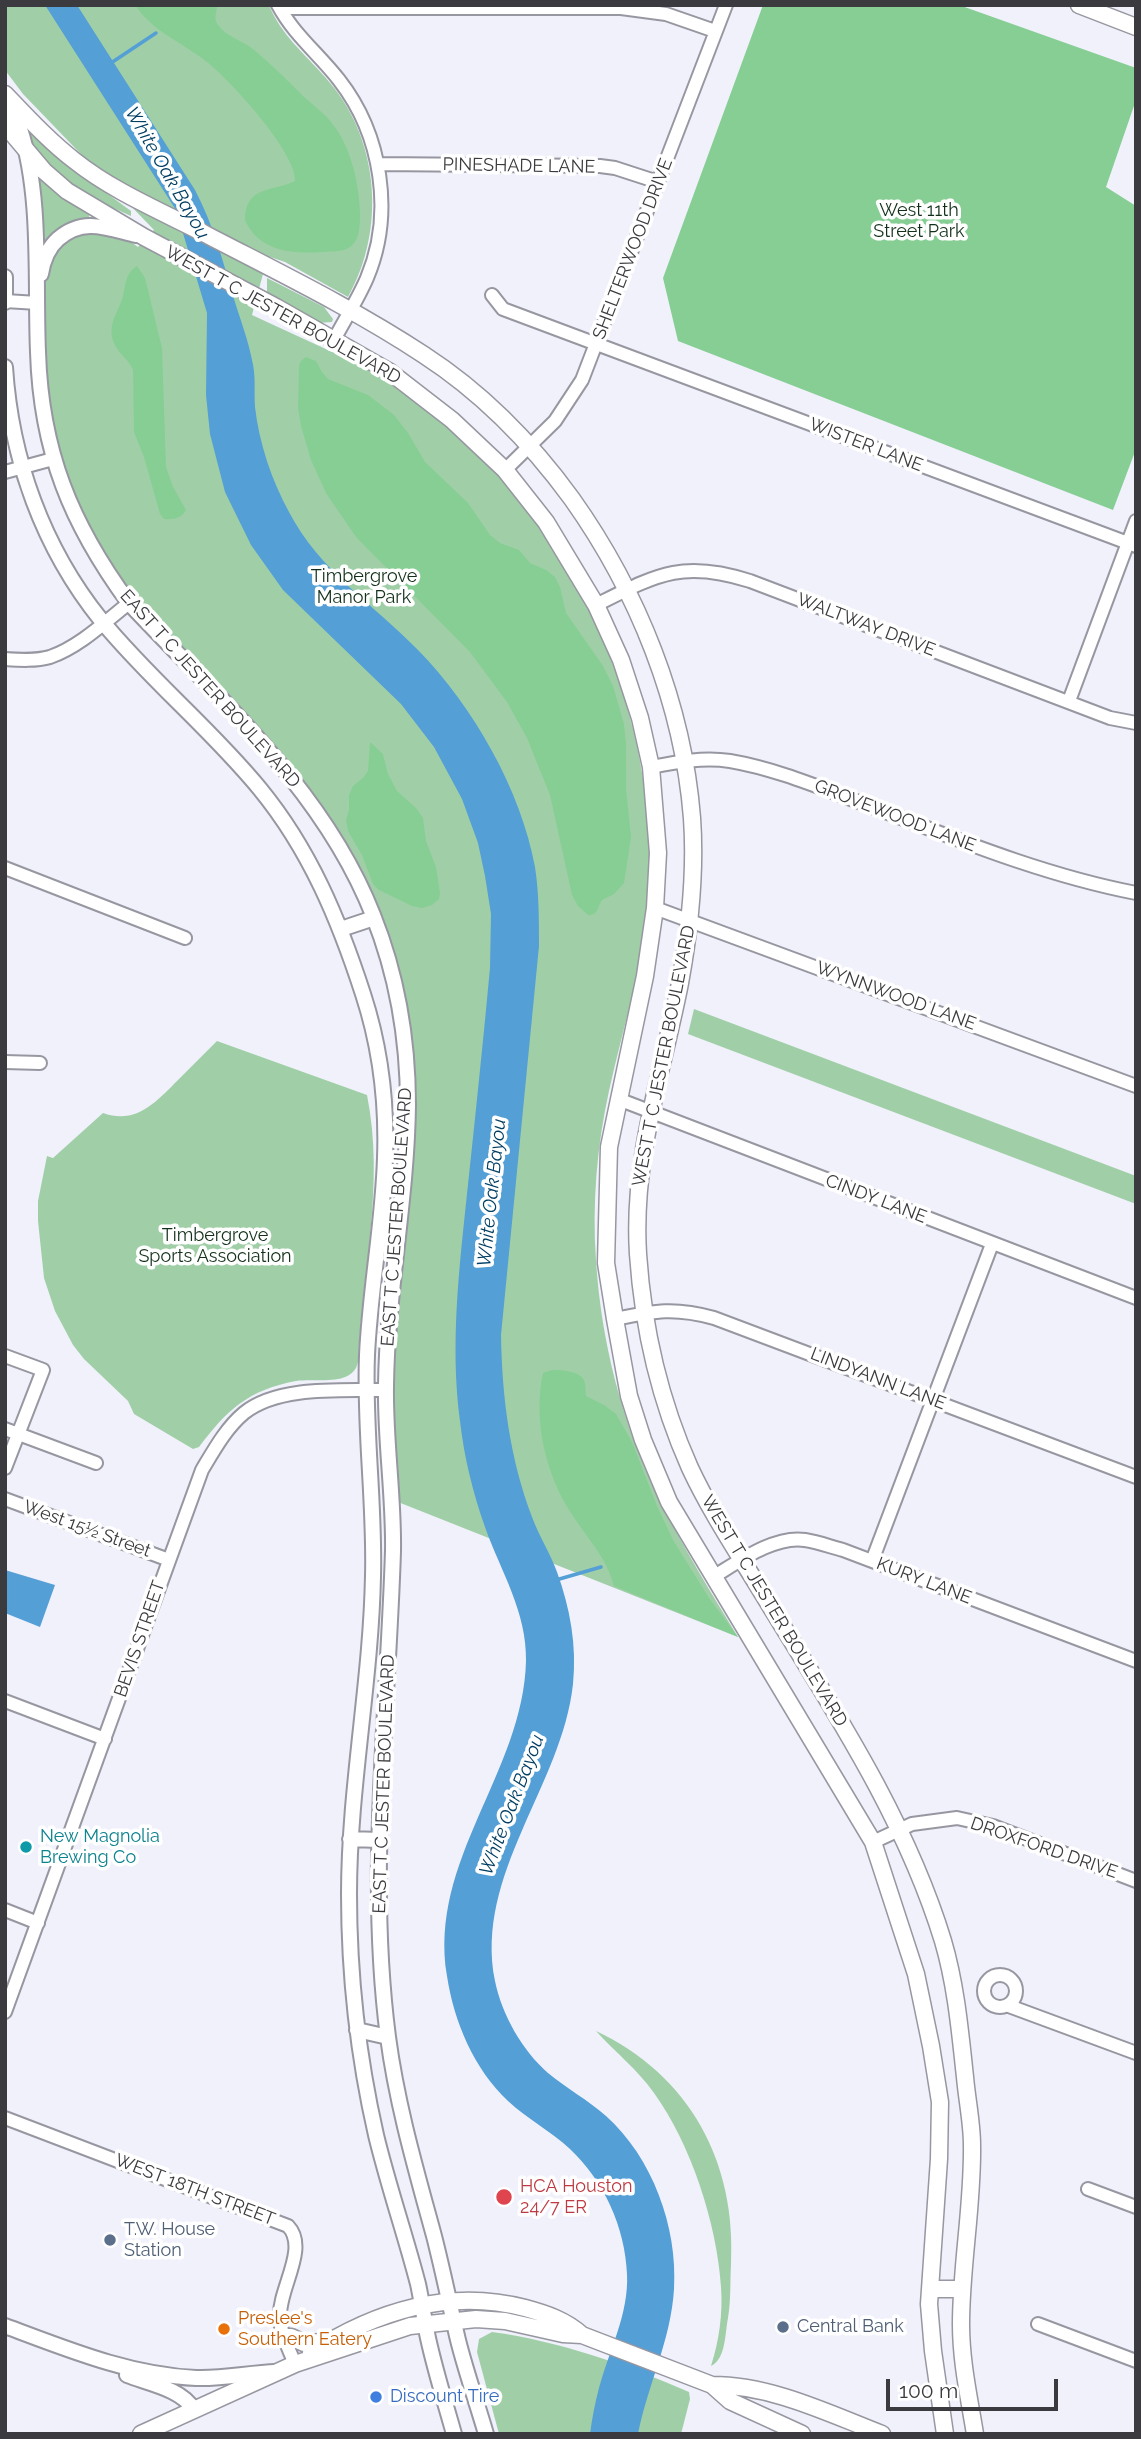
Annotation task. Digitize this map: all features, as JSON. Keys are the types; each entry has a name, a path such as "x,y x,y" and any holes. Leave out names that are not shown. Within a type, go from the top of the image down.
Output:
{"main road":[{"path":"1079,5 1110,11 1136,27"},
{"name":"WEST T C JESTER BOULEVARD","path":"5,94 75,161 112,186 272,269 423,354 450,374 529,446 571,499 597,537 626,590 655,653 668,693 684,761 692,817 693,880 690,920 679,988 649,1112 636,1204 644,1313 663,1394 694,1476 866,1764 900,1831 926,1891 944,1946 957,2000 972,2142 961,2328 963,2368 975,2434"},
{"name":"WEST T C JESTER BOULEVARD","path":"5,125 25,151 66,191 144,237 276,307 390,372 422,395 505,470 546,522 596,605 621,660 640,718 651,767 658,853 655,908 645,976 609,1147 606,1263 629,1396 643,1440 670,1502 873,1842 916,1974 940,2102 930,2289 933,2351 945,2434"},
{"path":"931,2046 961,2046"},
{"path":"930,2289 962,2289"},
{"path":"295,2364 331,2340 375,2319 422,2305 451,2300 504,2302 542,2312 568,2322 586,2336"},
{"path":"141,2434 295,2364 368,2339 426,2324 454,2320 505,2321 563,2334 586,2336 712,2385 730,2401 802,2434"},
{"path":"284,2337 312,2343 331,2340"},
{"path":"712,2385 736,2385 800,2403 882,2434"}],"street":[{"name":"SHELTERWOOD DRIVE","path":"505,470 555,421 582,380 726,5"},
{"path":"279,7 621,8 667,14 716,31"},
{"path":"279,7 298,36 338,79 354,101 369,133 379,164 382,204 380,232 367,279 334,340"},
{"name":"EAST T C JESTER BOULEVARD","path":"5,107 19,125 34,210 40,393 53,459 82,532 104,570 129,603 305,793 351,864 374,918 398,995 406,1054 408,1105 388,1329 386,1390 393,1531 379,1840 379,1935 388,2037 401,2111 486,2434"},
{"name":"PINESHADE LANE","path":"379,164 600,166 658,182"},
{"path":"5,277 5,302 38,303 43,265 52,245 68,230 80,226 102,226 144,237"},
{"name":"WISTER LANE","path":"492,295 503,309 1132,544"},
{"name":"EAST T C JESTER BOULEVARD","path":"5,367 7,401 22,469 37,513 54,549 103,623 262,792 300,846 317,875 341,929 366,1001 379,1062 386,1126 385,1164 368,1338 366,1390 373,1574 350,1839 350,1938 357,2030 377,2140 454,2434"},
{"path":"5,472 53,459"},
{"path":"1069,701 1132,544 1136,521"},
{"name":"WALTWAY DRIVE","path":"596,605 665,573 717,571 750,581 1110,718 1136,723"},
{"path":"5,659 31,660 64,651 129,603"},
{"name":"GROVEWOOD LANE","path":"651,767 684,761 730,761 788,776 1031,867 1136,893"},
{"path":"5,868 185,938"},
{"name":"WYNNWOOD LANE","path":"655,908 1136,1086"},
{"path":"341,929 374,918"},
{"path":"5,1062 40,1063"},
{"name":"CINDY LANE","path":"618,1099 1136,1298"},
{"path":"872,1561 992,1244"},
{"name":"LINDYANN LANE","path":"615,1319 679,1310 714,1318 1136,1476"},
{"path":"5,1356 43,1370 5,1468"},
{"name":"BEVIS STREET","path":"5,2012 202,1469 220,1440 243,1413 261,1402 299,1393 386,1390"},
{"path":"5,1429 96,1463"},
{"name":"West 15½ Street","path":"5,1499 169,1560"},
{"name":"KURY LANE","path":"713,1577 775,1544 802,1539 872,1561 1136,1661"},
{"path":"370,1618 390,1620"},
{"path":"5,1701 105,1739"},
{"name":"DROXFORD DRIVE","path":"873,1842 912,1824 957,1818 993,1826 1136,1881"},
{"path":"350,1839 379,1840"},
{"path":"5,1910 38,1923"},
{"path":"1009,2006 1136,2053"},
{"path":"357,2030 388,2037"},
{"name":"WEST 18TH STREET","path":"5,2118 288,2226 296,2244 281,2305 281,2326 295,2364"},
{"path":"1088,2189 1136,2207"},
{"path":"1038,2324 1136,2361"},
{"path":"5,2326 104,2362 157,2374 196,2378 277,2372"},
{"path":"104,2362 124,2374 181,2396 190,2402 193,2409"}],"green space":[{"name":"Timbergrove Manor Park","path":"5,5 269,5 287,35 343,101 357,127 366,154 372,213 360,270 348,297 285,262 270,257 267,259 252,315 385,377 435,414 496,472 528,510 578,588 600,633 633,727 643,776 649,876 642,947 601,1132 595,1196 595,1239 603,1321 615,1381 645,1469 677,1533 738,1637 398,1502 392,1361 413,1120 379,913 345,844 305,784 124,587 99,551 63,470 47,401 43,340 45,269 56,247 80,231 124,237 138,247 154,230 23,94 5,70"},
{"path":"135,5 217,5 216,20 221,29 253,49 327,118 344,142 356,177 360,218 358,235 349,248 312,253 289,251 268,245 251,231 245,220 246,209 255,195 295,181 293,169 285,153 260,118 217,71 159,30"},
{"name":"West 11th Street Park","path":"763,5 959,5 1136,68 1136,100 1106,187 1136,206 1136,449 1113,510 678,341 663,278"},
{"path":"29,131 68,165 131,211 131,216 93,199 63,178 34,152"},
{"path":"39,176 89,215 89,218 66,225 45,240"},
{"path":"137,266 145,278 162,348 166,467 186,510 174,519 164,519 160,514 134,432 133,370 116,347 111,332 128,277"},
{"path":"267,278 324,307 333,319 332,322 318,323 267,296"},
{"path":"306,357 316,361 328,379 368,395 394,415 425,462 468,503 490,535 500,543 519,550 530,563 555,577 566,613 603,666 613,686 624,724 631,837 624,883 614,894 602,900 594,914 588,915 578,906 572,895 550,795 527,738 507,702 470,652 356,537 326,493 311,460 298,408 299,366"},
{"path":"370,742 383,754 388,774 397,791 423,818 426,841 436,867 440,893 439,899 432,905 422,908 412,906 379,890 373,884 362,855 348,831 346,820 349,795 353,786 368,771"},
{"path":"694,1009 1136,1176 1136,1204 688,1034"},
{"name":"Timbergrove Sports Association","path":"217,1041 367,1095 374,1162 371,1229 355,1370 342,1378 296,1381 252,1396 229,1412 199,1447 193,1449 134,1414 128,1401 73,1345 55,1311 44,1278 38,1201 47,1156 53,1158 103,1113 126,1116 145,1109 162,1096"},
{"path":"552,1370 581,1376 586,1396 616,1414 632,1442 673,1540 709,1598 738,1637 614,1586 601,1556 562,1497 548,1463 541,1427 540,1391 543,1373"},
{"path":"596,2031 629,2050 658,2072 682,2097 701,2126 716,2158 726,2192 731,2227 731,2265 730,2305 724,2345 720,2358 711,2366 720,2327 721,2287 714,2237 700,2186 680,2136 654,2093"},
{"path":"492,2332 542,2341 592,2355 689,2392 690,2399 681,2434 499,2434 477,2352 479,2339"}],"water":[{"name":"White Oak Bayou","path":"45,5 77,5 195,190 217,243 250,352 254,371 255,407 263,448 277,488 301,533 348,586 418,650 458,697 506,779 528,838 535,867 539,946 501,1335 502,1359 505,1405 518,1473 532,1517 566,1599 573,1641 574,1669 566,1722 508,1867 497,1904 492,1942 498,1994 522,2043 548,2073 599,2110 622,2133 649,2172 666,2218 674,2265 672,2308 638,2434 590,2434 603,2374 622,2318 627,2289 625,2256 617,2222 602,2190 582,2162 563,2143 508,2101 485,2074 460,2027 447,1976 445,1934 451,1894 463,1855 510,1741 521,1702 526,1661 518,1609 485,1527 473,1488 464,1448 457,1393 459,1279 490,968 491,914 478,843 462,799 434,747 401,704 283,590 251,545 225,492 210,434 206,395 207,313 176,210"},
{"path":"5,1570 55,1585 40,1627 5,1613"}],"waterway":[{"path":"111,63 156,33"},
{"path":"556,1580 601,1567"}],"place":[{"name":"New Magnolia Brewing Co","path":"26,1847"},
{"name":"HCA Houston 24/7 ER","path":"504,2197"},
{"name":"T.W. House Station","path":"110,2240"},
{"name":"Central Bank","path":"783,2327"},
{"name":"Preslee's Southern Eatery","path":"224,2329"},
{"name":"Discount Tire","path":"376,2397"}]}
